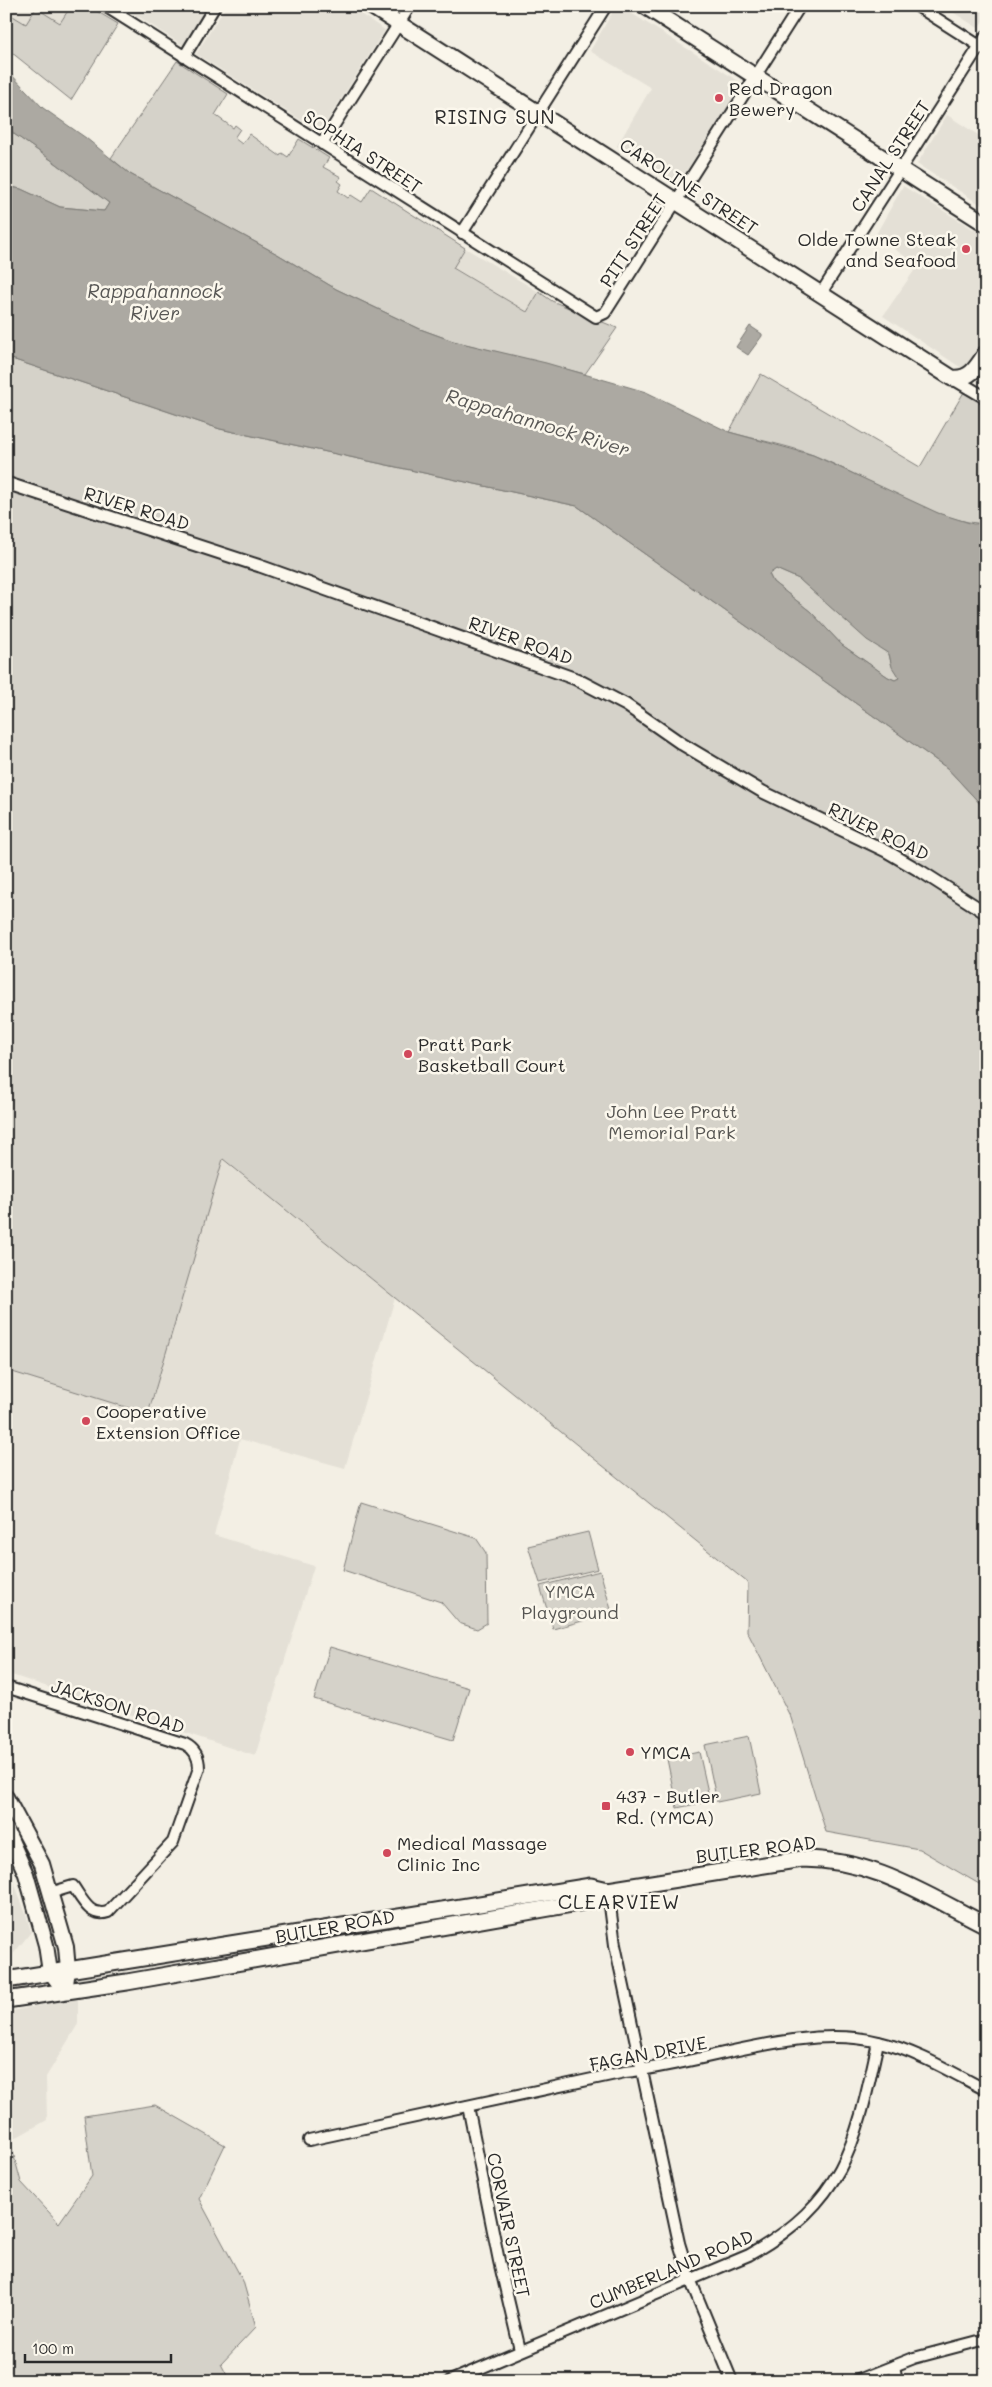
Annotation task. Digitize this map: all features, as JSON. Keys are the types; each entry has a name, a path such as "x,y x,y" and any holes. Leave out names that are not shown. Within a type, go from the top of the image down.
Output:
{"main road":[{"name":"CAROLINE STREET","path":"371,6 952,378"},
{"path":"645,6 986,224"},
{"path":"952,378 964,378 975,371 986,353"},
{"path":"6,1797 42,1864 66,1947 68,1970 65,1990"},
{"path":"6,1829 26,1874 46,1945 50,1972 65,1990"},
{"name":"BUTLER ROAD","path":"6,1980 590,1886 608,1890 776,1862 826,1859 855,1864 889,1876 986,1925"},
{"name":"BUTLER ROAD","path":"6,2000 127,1982 595,1900 608,1890"}],"street":[{"name":"SOPHIA STREET","path":"105,6 596,317 605,313"},
{"path":"184,57 215,6"},
{"path":"322,144 410,6"},
{"path":"462,233 606,6"},
{"name":"PITT STREET","path":"605,313 800,6"},
{"path":"917,6 983,48"},
{"name":"CANAL STREET","path":"821,293 983,48 986,36"},
{"name":"CAROLINE STREET","path":"975,371 973,382 986,397"},
{"name":"CAROLINE STREET","path":"952,378 986,397"},
{"name":"RIVER ROAD","path":"6,483 260,566 576,679 626,705 682,744 756,788 886,851 986,913"},
{"name":"JACKSON ROAD","path":"6,1687 185,1744 196,1753 199,1761 199,1768 179,1830 173,1842 108,1912 96,1914 90,1910 73,1886 50,1893"},
{"path":"608,1890 615,1945 678,2244 690,2279 732,2381"},
{"name":"FAGAN DRIVE","path":"309,2140 624,2072 642,2071 805,2039 840,2037 878,2042 918,2055 986,2090"},
{"name":"CUMBERLAND ROAD","path":"450,2381 749,2255 795,2225 818,2203 838,2173 858,2125 878,2042"},
{"name":"CORVAIR STREET","path":"468,2106 499,2261 520,2350"},
{"path":"856,2381 941,2349 986,2339"},
{"path":"894,2366 897,2381"}],"shaded area":[{"path":"6,6 71,6 60,23 26,24 6,12"},
{"path":"122,6 208,6 184,46"},
{"path":"226,6 348,6 385,30 320,132 196,54"},
{"path":"616,6 620,6 743,84 677,185 617,146 651,88 590,51"},
{"path":"943,6 986,6 986,17 978,28"},
{"path":"947,115 986,140 986,208 917,164"},
{"path":"903,186 986,237 986,339 966,371 883,316 918,265 875,236"},
{"path":"465,248 539,292 527,312 453,267"},
{"path":"222,1159 395,1298 345,1468 240,1439 214,1535 314,1566 255,1756 6,1673 6,1370 148,1413"},
{"path":"6,1861 31,1932 6,1963"},
{"path":"78,1998 78,2024 46,2077 47,2120 10,2141 6,2141 6,2012"}],"green space":[{"path":"71,6 88,6 118,24 71,100 6,48 6,12 26,24 36,8 60,23"},
{"path":"177,61 228,94 215,115 233,128 235,125 240,129 234,138 242,144 249,134 280,156 282,153 288,157 299,139 329,158 323,167 341,177 338,181 342,184 338,191 348,198 351,195 362,202 371,188 465,248 453,268 527,312 539,292 552,301 617,328 585,374 453,341 420,329 336,289 279,255 130,174 111,158"},
{"path":"6,123 14,134 109,203 104,211 60,207 21,189 6,186"},
{"name":"John Lee Pratt Memorial Park","path":"6,357 220,429 577,506 947,768 986,810 986,1888 919,1849 826,1832 791,1718 747,1631 748,1583 223,1159 148,1414 6,1370"},
{"path":"761,374 920,467 964,392 986,406 986,523 968,522 924,508 803,451 729,432"},
{"path":"776,569 799,579 860,633 889,654 891,663 899,678 895,680 888,677 842,645 811,612 773,582 769,574"},
{"path":"361,1502 476,1538 486,1553 487,1623 477,1629 459,1623 441,1602 343,1570"},
{"path":"588,1532 598,1569 540,1583 528,1546"},
{"name":"YMCA Playground","path":"600,1571 612,1613 553,1629 540,1586"},
{"path":"330,1647 469,1688 453,1740 314,1699"},
{"name":"YMCA","path":"749,1736 761,1793 717,1802 705,1745"},
{"name":"YMCA","path":"699,1752 710,1801 677,1808 667,1759"},
{"path":"155,2105 225,2145 199,2199 243,2281 256,2327 221,2364 230,2381 11,2381 6,2375 6,2141 10,2141 21,2182 59,2223 92,2176 84,2116"}],"water":[{"name":"Rappahannock River","path":"6,69 43,108 86,138 130,174 279,255 336,289 420,329 453,341 546,363 646,392 729,432 813,455 938,513 973,524 986,523 986,810 947,768 577,506 220,429 6,357 6,186 21,189 60,207 104,211 109,203 14,134 6,123","holes":["776,569 799,579 867,640 889,654 892,667 899,678 895,680 888,677 842,645 811,612 773,582 769,574"]},
{"path":"750,326 762,334 762,336 748,355 736,347"}],"place":[{"name":"Red Dragon Bewery","path":"719,98"},
{"name":"Olde Towne Steak and Seafood","path":"966,249"},
{"name":"Pratt Park Basketball Court","path":"408,1054"},
{"name":"Cooperative Extension Office","path":"86,1421"},
{"name":"YMCA","path":"630,1752"},
{"name":"437 - Butler Rd. (YMCA)","path":"606,1806"},
{"name":"Medical Massage Clinic Inc","path":"387,1853"}],"district":[{"name":"RISING SUN","path":"495,116"},
{"name":"CLEARVIEW","path":"619,1901"}]}
